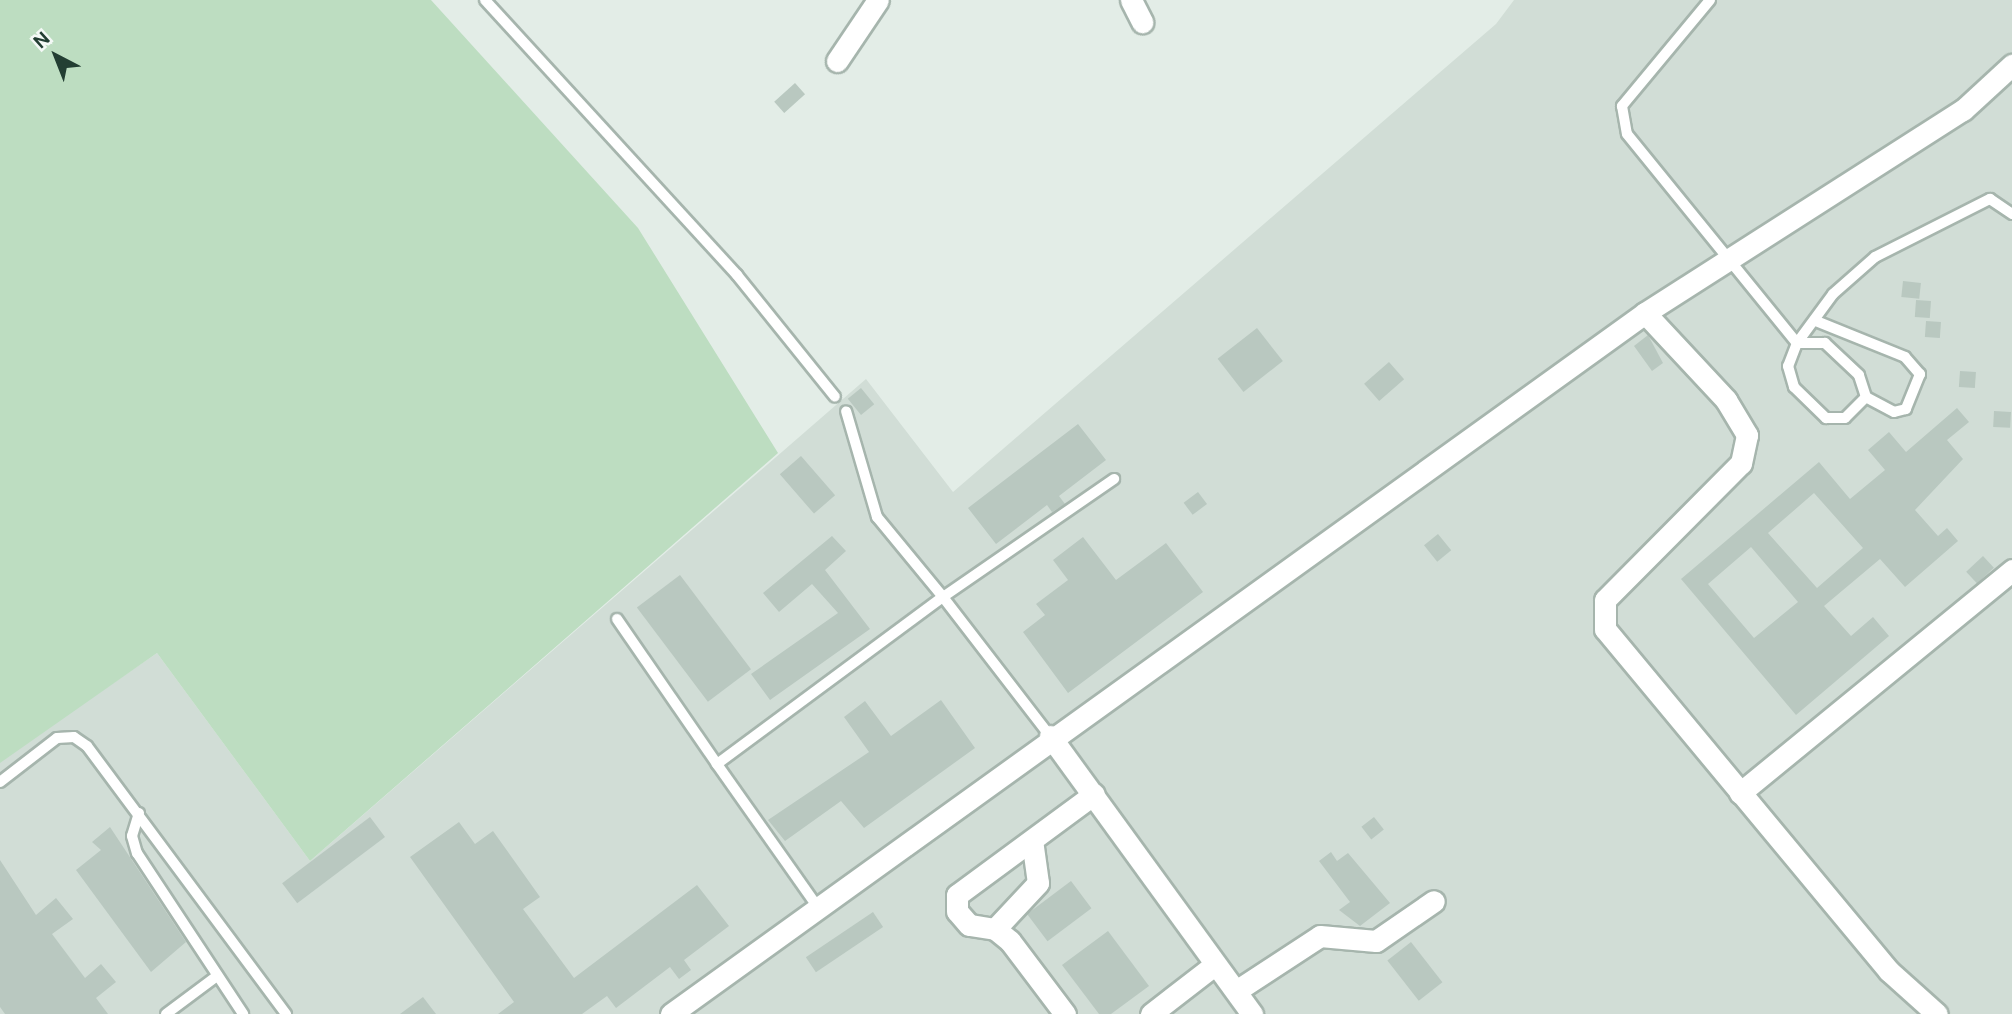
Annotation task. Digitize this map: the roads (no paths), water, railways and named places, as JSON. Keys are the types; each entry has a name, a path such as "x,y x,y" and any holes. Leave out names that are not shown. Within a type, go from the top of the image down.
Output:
{"street":[{"path":"837,61 878,0"},
{"path":"1131,0 1142,22"},
{"path":"671,1014 1049,736 1527,403 1645,313 1963,110 2012,65"},
{"path":"1645,313 1726,400 1747,435 1741,463 1605,600 1605,629 1889,971 1937,1014"},
{"path":"1740,793 2012,570"},
{"path":"1049,736 1094,794 1213,966 1245,1007 1320,936 1376,941 1434,901"},
{"path":"1065,1014 1029,962 995,929 970,925 957,911 957,894 1094,794"},
{"path":"995,929 1038,883 1032,840"},
{"path":"1151,1014 1213,966"}],"lane":[{"path":"485,0 737,275 835,397"},
{"path":"1710,0 1622,106 1627,134 1731,256 1797,343"},
{"path":"1866,397 1845,418 1826,418 1788,374 1797,343 1865,265 1961,210 1990,199 2012,215"},
{"path":"1797,343 1825,343 1859,375 1866,397 1894,412 1906,409 1920,374 1905,357 1816,321"},
{"path":"846,411 877,517 943,597 1049,736"},
{"path":"717,764 943,597 1114,480"},
{"path":"617,619 817,906"},
{"path":"0,782 43,745 74,737 139,813 286,1014"},
{"path":"139,813 133,846 243,1014"},
{"path":"166,1014 217,976"}]}
